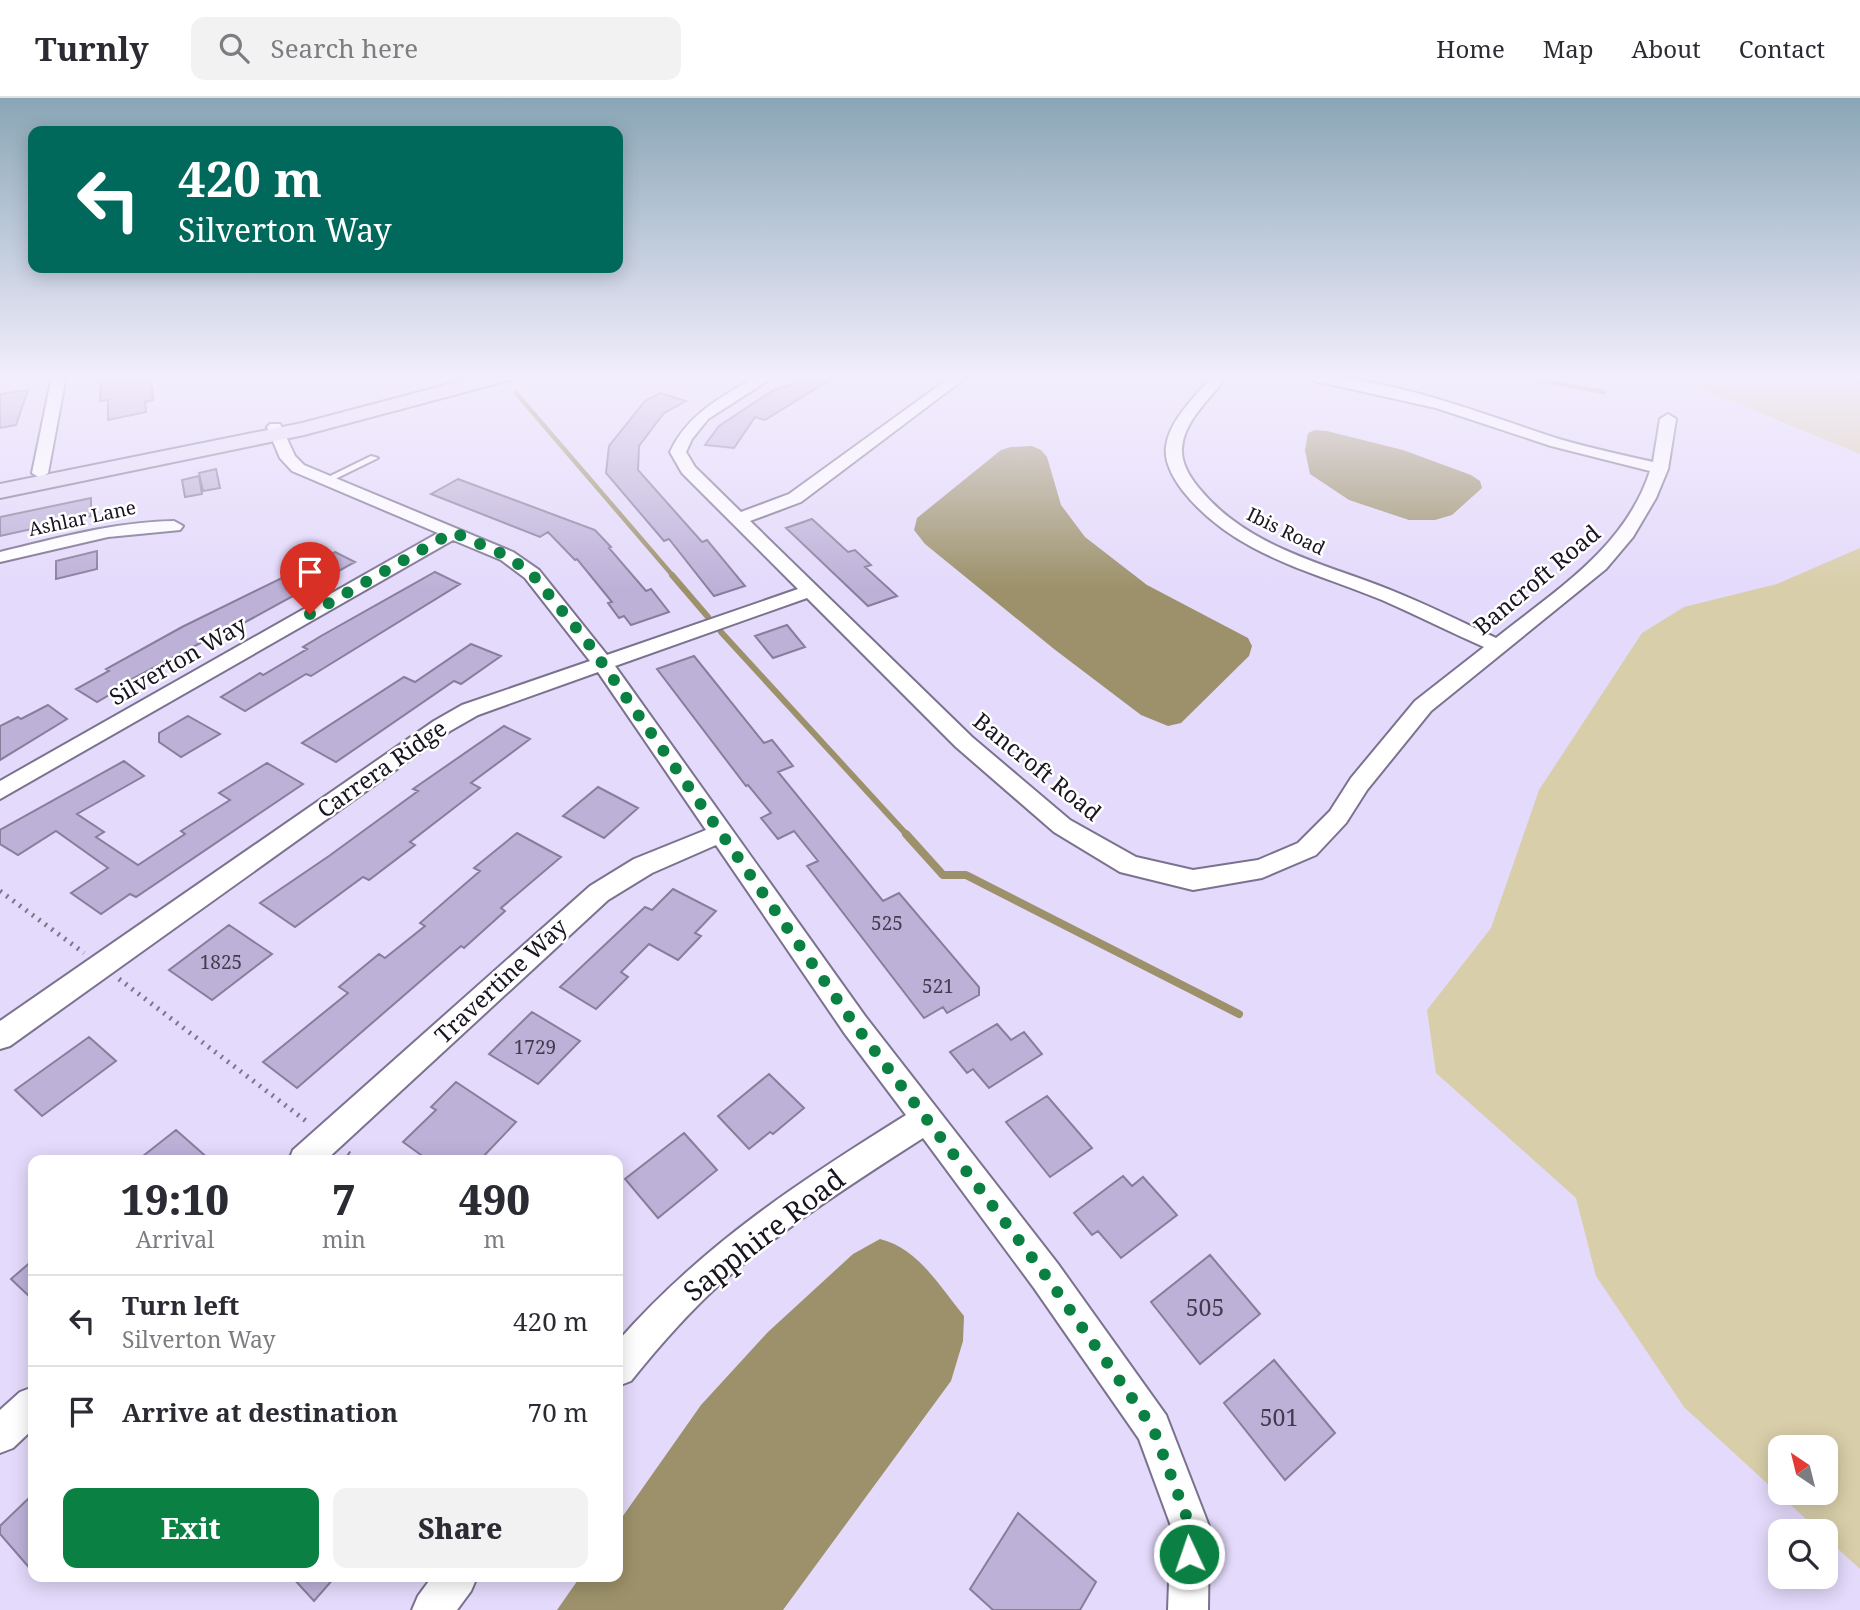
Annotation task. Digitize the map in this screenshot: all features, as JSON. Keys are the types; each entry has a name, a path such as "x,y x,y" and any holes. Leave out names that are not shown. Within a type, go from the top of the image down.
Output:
{"main road":[{"path":"0,482 189,447"},
{"path":"0,491 204,447"}],"street":[{"path":"40,473 45,447"},
{"path":"284,447 293,464 507,556 532,574 601,663 719,834 926,1119 1046,1276 1153,1428 1190,1526 1188,1610"},
{"name":"Bancroft Road","path":"680,447 678,452 688,470 737,520 964,742 1062,826 1129,865 1193,880 1262,869 1307,849 1338,817 1359,784 1423,706 1600,565 1624,539 1644,510 1660,469 1664,447"},
{"path":"737,520 795,498 865,447"},
{"name":"Ibis Road","path":"1174,447 1175,463 1199,501 1224,524 1279,554 1418,608 1497,646"},
{"path":"1571,447 1660,469"},
{"name":"Ashlar Lane","path":"0,557 149,525 174,526"},
{"name":"Silverton Way","path":"0,791 453,532"},
{"name":"Carrera Ridge","path":"0,1037 442,726 470,710 810,591"},
{"name":"Travertine Way","path":"310,1155 599,893 643,866 719,834"},
{"name":"Sapphire Road","path":"623,1362 653,1326 729,1255 830,1180 926,1119"},
{"path":"0,1434 28,1409"},
{"path":"432,1610 453,1582"}],"lane":[{"path":"326,480 374,458"}],"path":[{"path":"0,891 102,965 351,1155"}],"shaded area":[{"path":"1033,447 1047,457 1061,505 1085,537 1147,585 1248,638 1252,646 1249,656 1181,723 1168,726 1141,715 1054,649 925,544 914,530 917,518 1001,450"},
{"path":"1306,447 1389,447 1471,475 1480,481 1482,488 1452,515 1435,520 1409,520 1349,500 1310,474"},
{"path":"1842,447 1860,447 1860,454"},
{"path":"1860,548 1860,1569 1838,1549 1838,1519 1806,1519 1791,1505 1838,1505 1838,1435 1768,1435 1768,1484 1684,1407 1596,1276 1576,1198 1436,1073 1427,1010 1491,928 1539,790 1642,633 1684,607 1777,584"},
{"path":"880,1239 906,1251 937,1281 964,1316 963,1341 951,1381 783,1610 557,1610 577,1582 623,1582 623,1516 701,1405 768,1332 853,1254"}],"building":[{"path":"609,447 639,447 638,470 702,542 707,540 745,586 714,596 669,539 664,541 606,473"},
{"path":"216,469 220,488 203,491 199,473"},
{"path":"199,476 202,494 185,497 182,480"},
{"path":"458,479 595,530 646,591 651,589 669,612 631,625 624,616 619,618 608,603 612,602 577,559 548,532 540,537 431,494"},
{"path":"91,498 91,516 0,536 0,517"},
{"path":"812,519 848,552 855,550 871,565 865,567 897,596 868,606 786,528"},
{"path":"97,551 97,569 56,579 56,561"},
{"path":"335,552 355,562 209,642 206,640 113,689 116,691 97,702 76,689 109,671 106,669 182,627"},
{"path":"435,572 460,584 311,676 306,674 245,711 221,697 307,649 303,647 321,636"},
{"path":"787,625 805,647 773,658 755,636"},
{"path":"471,644 501,656 461,684 454,681 336,762 302,743 404,677 415,682"},
{"path":"694,656 764,743 772,740 793,766 778,772 883,901 899,893 979,987 979,995 947,1013 943,1007 924,1018 807,866 818,861 794,831 778,839 761,818 771,813 748,785 746,786 657,669"},
{"path":"48,705 67,719 0,760 0,726"},
{"path":"188,716 220,734 181,757 159,742 159,733"},
{"path":"504,726 530,739 471,783 480,788 410,842 415,845 369,880 363,877 295,927 260,903 329,856 418,791 413,789"},
{"path":"124,761 144,776 77,814 104,832 96,837 138,865 185,834 181,831 230,800 219,793 267,763 303,784 136,897 130,894 101,914 71,893 108,868 56,831 18,855 0,844 0,830"},
{"path":"598,787 638,808 604,838 563,816"},
{"path":"517,833 561,857 501,908 505,911 464,948 461,946 297,1088 263,1062 348,993 339,987 379,954 385,958 425,926 420,923 480,871 474,868"},
{"path":"673,889 716,911 695,933 701,936 678,960 649,944 621,972 628,977 596,1009 560,987 645,907 652,910"},
{"path":"229,925 272,954 212,1000 169,970"},
{"path":"532,1012 580,1041 538,1084 489,1054"},
{"path":"997,1024 1011,1040 1024,1032 1042,1054 989,1088 973,1069 967,1073 950,1052"},
{"path":"89,1037 116,1061 42,1116 15,1090"},
{"path":"769,1074 804,1108 773,1134 770,1132 749,1149 718,1116"},
{"path":"456,1082 516,1122 485,1155 421,1155 403,1142 436,1110 431,1107"},
{"path":"1047,1096 1092,1148 1050,1177 1006,1122"},
{"path":"176,1130 204,1155 144,1155"},
{"path":"684,1133 717,1170 658,1218 625,1179"},
{"path":"1123,1176 1132,1186 1143,1177 1177,1215 1121,1258 1098,1231 1092,1235 1074,1213"},
{"path":"1210,1255 1260,1314 1200,1364 1151,1302"},
{"path":"28,1264 28,1295 11,1279"},
{"path":"1274,1360 1335,1433 1285,1480 1224,1403"},
{"path":"28,1499 28,1566 0,1534 0,1526"},
{"path":"1018,1513 1096,1582 1080,1610 993,1610 970,1589"},
{"path":"297,1582 331,1582 314,1601"}],"waterway":[{"path":"562,447 674,577"},
{"path":"672,575 708,617"},
{"path":"721,632 908,836"},
{"path":"906,834 943,875 966,875 1239,1014"}],"route":[{"path":"310,614 453,532 507,556 532,574 586,640 855,1025 1046,1276 1153,1428 1190,1526 1189,1554"}]}
